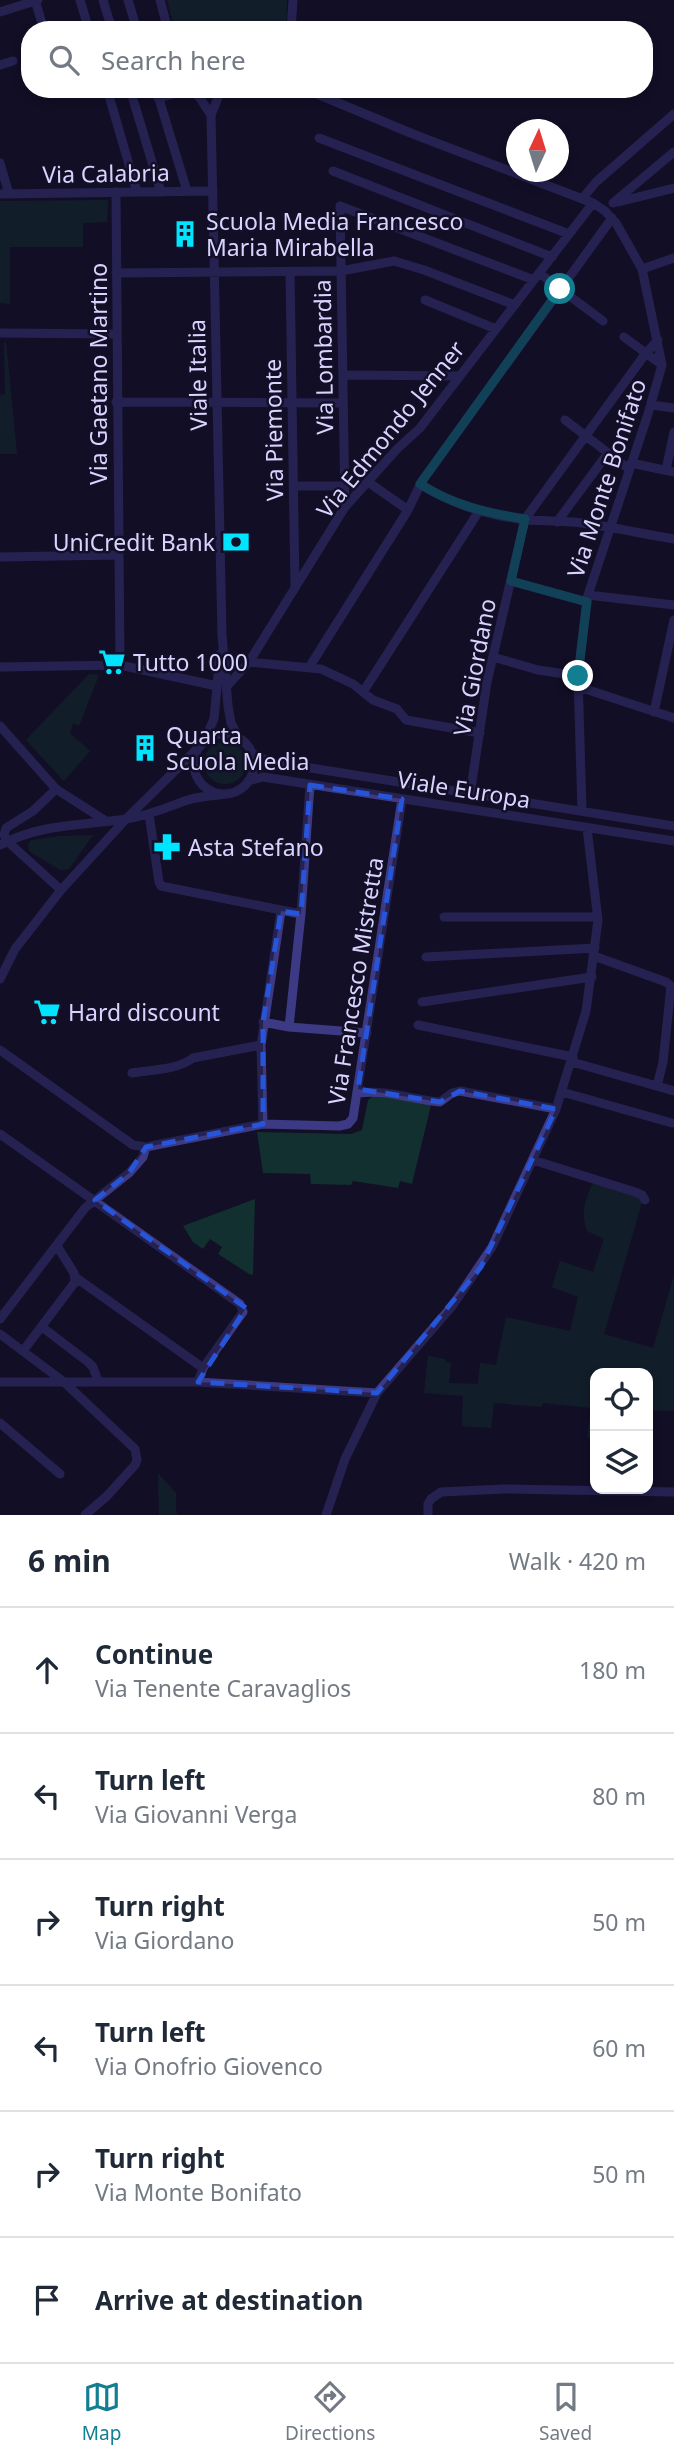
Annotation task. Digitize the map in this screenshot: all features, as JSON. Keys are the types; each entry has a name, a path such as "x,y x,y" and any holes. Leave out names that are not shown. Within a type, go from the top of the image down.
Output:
{"street":[{"path":"0,6 19,0"},
{"path":"0,12 36,0 42,21"},
{"path":"80,0 86,21"},
{"path":"103,0 110,21"},
{"path":"128,0 134,21"},
{"path":"160,0 166,21"},
{"path":"292,21 293,0"},
{"path":"0,65 13,61"},
{"path":"110,98 137,192"},
{"path":"134,98 162,192"},
{"path":"159,98 187,191"},
{"path":"201,98 211,115"},
{"name":"Viale Italia","path":"201,744 214,719 222,686 211,115 218,98"},
{"path":"327,98 593,203 609,214"},
{"path":"582,199 596,183 674,114"},
{"path":"319,138 569,234"},
{"path":"310,666 408,510 420,484 560,289 609,214 613,203 674,152"},
{"path":"0,163 5,194"},
{"path":"333,171 552,257"},
{"path":"613,203 674,188"},
{"name":"Via Calabria","path":"5,194 212,191"},
{"name":"Via Gaetano Martino","path":"116,192 120,665"},
{"name":"Via Edmondo Jenner","path":"222,686 249,662 345,507 397,449 420,428 593,203"},
{"name":"Via Lombardia","path":"345,507 340,206 537,276"},
{"name":"Via Monte Bonifato","path":"582,811 578,676 587,598 662,365 642,269 609,214"},
{"path":"642,269 674,258"},
{"path":"116,272 341,271 394,261 515,305"},
{"name":"Via Piemonte","path":"290,272 295,589"},
{"path":"537,276 560,289 603,321"},
{"path":"425,300 496,329"},
{"path":"0,333 116,334"},
{"path":"624,337 662,365"},
{"name":"Via Giordano","path":"470,794 493,657 525,519 658,340"},
{"path":"343,375 460,376"},
{"path":"116,402 343,403"},
{"path":"651,405 674,408"},
{"path":"565,420 630,466 670,471 674,432"},
{"path":"557,522 608,453"},
{"path":"368,482 408,510"},
{"path":"420,484 442,497 479,511 525,519 581,523 674,539"},
{"path":"293,486 345,486"},
{"path":"363,692 479,511"},
{"path":"0,557 118,555"},
{"path":"511,581 587,598 674,605"},
{"path":"654,712 674,620"},
{"path":"493,657 538,670 578,676"},
{"path":"249,662 321,669 353,684 373,699 397,709 406,720 480,733"},
{"path":"0,667 120,665 222,686"},
{"name":"Viale Italia","path":"222,686 231,723 238,737"},
{"path":"579,687 674,718"},
{"path":"0,726 56,789 106,821"},
{"path":"0,979 4,966 15,949 61,890 126,819 201,744 220,734 238,737 252,753 254,762 248,781 242,788 226,794 191,799 126,819 51,826 3,843"},
{"path":"201,744 194,765 200,782 207,789 226,794"},
{"name":"Viale Europa","path":"252,753 267,761 674,826"},
{"name":"Viale Europa","path":"248,781 263,777 674,841"},
{"path":"289,1027 301,914 310,785"},
{"path":"3,843 6,828 33,811 56,789"},
{"name":"Via Francesco Mistretta","path":"263,1124 348,1124 354,1118 402,799"},
{"path":"149,814 161,886 301,914"},
{"path":"326,1515 345,1460 377,1393 453,1305 481,1267 556,1109 586,1011 595,952 597,917 587,828"},
{"path":"3,843 61,890"},
{"path":"0,1050 133,1145 146,1147 263,1124 261,1045 281,911"},
{"path":"443,917 597,917"},
{"path":"426,957 595,952 666,982 671,986 663,1062 657,1086"},
{"path":"422,1002 592,977"},
{"path":"263,1022 289,1027 367,1032"},
{"path":"418,1025 572,1059 674,1091"},
{"path":"132,1073 186,1064 193,1058 261,1045"},
{"path":"358,1093 374,1091 440,1102 452,1093 460,1091 556,1109"},
{"path":"562,1092 672,1123"},
{"path":"0,1134 243,1308 243,1312 204,1368 198,1382"},
{"path":"0,1319 85,1208 129,1173 143,1157 146,1147"},
{"path":"533,1160 635,1192 645,1200"},
{"path":"57,1245 75,1277 204,1368"},
{"path":"23,1351 75,1282 75,1277"},
{"path":"42,1327 88,1362 98,1381"},
{"path":"0,1334 64,1382 131,1444 137,1454 135,1465 107,1496 85,1515"},
{"path":"0,1382 198,1382 377,1393"},
{"path":"0,1423 60,1474"},
{"path":"428,1515 431,1499 441,1492 504,1489 674,1492"}],"highlighted area":[{"path":"310,785 402,799 358,1089 440,1102 460,1091 556,1109 481,1267 377,1393 198,1382 246,1308 95,1200 129,1173 146,1147 263,1124 263,1022 281,911 301,914"}],"green space":[{"path":"167,0 287,0 286,21 173,21"},
{"path":"108,200 107,222 83,223 83,247 10,247 10,304 0,303 0,201"},
{"path":"6,342 17,454 0,454 0,395 5,394"},
{"path":"89,674 99,675 79,726 73,723 70,733 90,751 64,781 26,740"},
{"path":"225,742 240,748 246,763 240,778 225,784 210,778 204,763 210,748"},
{"path":"93,835 69,869 60,870 29,851 31,840"},
{"path":"376,1094 431,1105 412,1184 400,1181 398,1188 353,1181 351,1185 311,1184 310,1174 263,1173 257,1132 351,1134 362,1130 368,1100"},
{"path":"593,1182 641,1198 642,1202 604,1334 653,1348 674,1275 674,1411 653,1410 653,1368 590,1368 590,1408 543,1403 542,1407 494,1403 491,1428 462,1426 463,1396 424,1393 428,1356 451,1363 449,1383 478,1384 480,1363 496,1365 506,1317 570,1331 578,1297 552,1287 560,1261 593,1272 604,1239 587,1231 584,1218"},
{"path":"255,1199 253,1275 218,1254 222,1247 210,1239 203,1249 193,1242 183,1226"},
{"path":"590,1415 590,1438 587,1437"},
{"path":"158,1473 176,1493 178,1515 159,1515"}],"place":[{"name":"Scuola Media Francesco Maria Mirabella","path":"185,234"},
{"name":"UniCredit Bank","path":"236,542"},
{"name":"Tutto 1000","path":"112,662"},
{"name":"Quarta Scuola Media","path":"145,748"},
{"name":"Asta Stefano","path":"167,847"},
{"name":"Hard discount","path":"47,1012"}],"route":[{"path":"560,289 420,484 467,508 525,519 511,581 587,602 578,676"}]}
